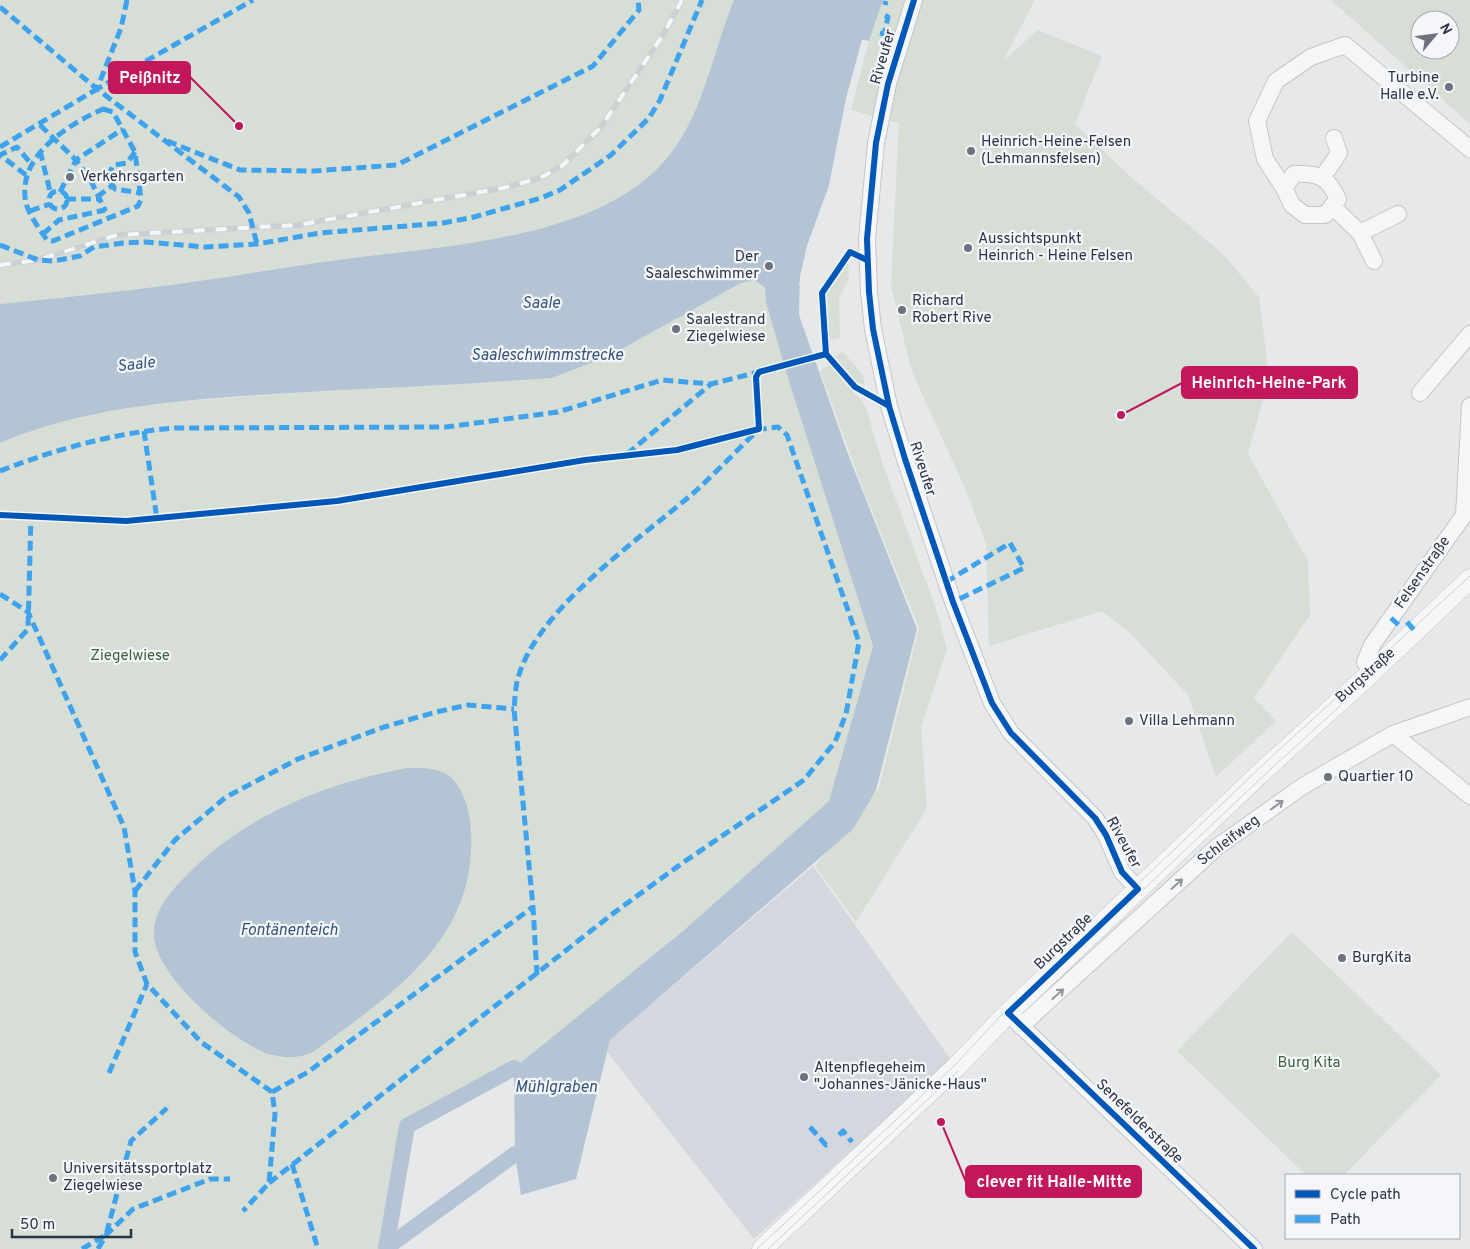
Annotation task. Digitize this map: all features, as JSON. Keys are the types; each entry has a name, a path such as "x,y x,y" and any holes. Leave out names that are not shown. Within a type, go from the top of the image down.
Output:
{"street":[{"name":"Riveufer","path":"914,0 888,84 876,143 867,239 869,292 873,329 889,406 905,460 951,595 996,711 1011,733 1095,818 1106,835 1122,872 1138,889"},
{"path":"1284,188 1294,174 1313,173 1330,182 1338,199 1325,215 1305,216 1292,205 1266,159 1258,121 1276,81 1311,57 1345,45 1470,149"},
{"path":"1322,178 1339,153 1334,138"},
{"path":"1332,206 1360,233 1374,261"},
{"path":"1360,233 1398,214"},
{"path":"1420,393 1470,334"},
{"name":"Felsenstraße","path":"1371,673 1365,662 1372,646 1464,515 1470,406"},
{"name":"Burgstraße","path":"762,1249 956,1067 1014,1020 1138,889 1470,580"},
{"name":"Schleifweg","path":"1014,1020 1217,847 1311,780 1393,734 1470,706"},
{"path":"1393,734 1470,796"},
{"name":"Senefelderstraße","path":"1014,1020 1254,1249"}],"shaded area":[{"path":"813,866 951,1060 754,1239 607,1052 610,1040"}],"green space":[{"path":"0,0 734,0 696,108 675,148 660,166 630,191 594,210 554,225 468,243 155,287 0,304"},
{"path":"883,0 1035,0 1003,61 1038,30 1102,56 1075,124 1132,178 1222,253 1259,297 1269,377 1248,454 1308,561 1310,615 1254,698 1276,721 1216,777 1188,695 1131,634 1102,611 989,646 986,543 964,486 912,372 891,286 899,123 851,110 869,41"},
{"name":"Turbine Halle e.V.","path":"1331,0 1470,0 1470,124"},
{"path":"848,260 849,279 839,298 840,338 828,341 827,291"},
{"name":"Ziegelwiese","path":"755,280 765,288 766,302 786,372 873,646 829,801 683,931 514,1068 407,1126 385,1249 0,1249 0,443 52,423 85,414 155,403 389,387 528,380 611,355 741,283"},
{"path":"843,352 863,375 865,385 856,382 834,356"},
{"path":"830,365 865,405 882,462 936,609 947,649 921,728 927,808 856,922 815,866 879,788 919,628 863,489 820,371"},
{"name":"Burg Kita","path":"1292,932 1441,1075 1345,1174 1305,1174 1177,1051"}],"water":[{"path":"734,0 883,0 869,41 862,40 846,99 829,186 807,246 800,276 799,315 848,454 917,629 876,790 853,829 610,1040 576,1179 521,1195 515,1154 514,1068 683,931 829,801 873,646 786,372 766,302 765,288 755,280 741,283 611,355 552,378 170,402 101,413 67,421 0,443 0,304 155,287 468,243 554,225 594,210 630,191 660,166 675,148 696,108"},
{"name":"Fontänenteich","path":"407,768 430,769 446,774 458,786 467,806 471,834 470,863 463,895 451,923 434,949 413,972 364,1014 313,1052 302,1056 286,1057 269,1054 253,1047 235,1036 197,1004 166,968 157,949 154,933 157,917 163,903 178,884 207,856 259,820 287,805 316,793 377,774"}],"pier":[{"path":"862,40 869,41 868,43 864,42 848,100 831,186 810,247 802,286 799,286 807,246 829,186 846,99"}],"waterway":[{"name":"Mühlgraben","path":"386,1248 407,1126 514,1068"},
{"name":"Mühlgraben","path":"386,1248 515,1154"}],"tram line":[{"path":"757,1249 955,1065 1005,1011 1268,760 1470,576"},
{"path":"1127,905 1274,766 1385,665"},
{"path":"768,1249 958,1071"}],"railway":[{"path":"0,265 38,260 117,235 298,225 503,188 540,178 562,166 601,127 663,35 682,0"}],"marked path":[{"path":"127,0 121,28 97,89 253,0"},
{"path":"167,141 240,170 313,171 397,165 593,66 639,10 638,0"},
{"path":"0,245 38,260 54,261 80,256 94,247 123,243 146,242 205,247 257,244 320,233 443,223 474,217 541,198 560,190 611,155 649,118 660,100 702,0"},
{"path":"885,5 886,1"},
{"path":"0,7 97,89 239,197 249,213 257,244"},
{"path":"880,33 884,34 888,17 884,15"},
{"path":"0,147 97,89"},
{"path":"103,109 113,112 135,152 141,199 138,206 53,241 47,240 27,208 25,186 29,171 36,157 60,134 74,124 103,109"},
{"path":"40,125 76,160 90,179 105,210"},
{"path":"60,192 76,160 123,129"},
{"path":"26,175 0,155 17,147 32,165"},
{"path":"40,151 51,195"},
{"path":"135,152 127,163 113,165 110,177 115,189 140,193"},
{"path":"97,197 113,185"},
{"path":"58,191 64,194 67,200 64,206 58,209 52,206 49,200 52,194 58,191"},
{"path":"66,199 98,199"},
{"path":"30,211 50,204"},
{"path":"43,234 59,220 105,210 107,214"},
{"path":"0,471 86,443 152,430 174,428 446,427 558,412 662,380 711,384 759,372"},
{"path":"627,454 711,384"},
{"path":"269,1183 615,912 681,864 804,780 835,742 846,714 859,642 787,435 778,427 755,430"},
{"path":"144,431 157,519"},
{"path":"537,975 533,907 514,709 517,682 527,656 543,630 565,604 616,556 707,481 756,432"},
{"path":"0,660 28,629 31,517"},
{"path":"946,582 1010,543 1024,568 953,602"},
{"path":"0,594 28,612 124,827 135,891 135,952 147,984 201,1042 272,1092 275,1114 269,1183 243,1211"},
{"path":"1391,618 1402,628"},
{"path":"1407,622 1415,631"},
{"path":"135,891 175,840 226,797 298,759 384,727 436,712 468,705 514,709"},
{"path":"272,1092 308,1072 533,907"},
{"path":"109,1073 147,984"},
{"path":"82,1249 106,1235 131,1141 167,1108"},
{"path":"810,1127 826,1145 829,1143"},
{"path":"839,1135 843,1131 852,1142"},
{"path":"292,1164 318,1249"},
{"path":"98,1249 106,1235 133,1209 210,1179 230,1179"}],"cycle path":[{"path":"914,0 888,84 876,143 867,239 869,292 873,329 889,406 953,602 992,703 1011,733 1095,818 1106,835 1122,872 1138,889 1008,1013 1254,1249"},
{"path":"867,260 850,252 822,293 826,354 855,387 889,406"},
{"path":"0,515 126,521 337,501 585,460 677,450 759,429 756,377 759,372 826,354"}],"place":[{"name":"Turbine Halle e.V.","path":"1449,87"},
{"name":"Peißnitz","path":"239,126"},
{"name":"Heinrich-Heine-Felsen (Lehmannsfelsen)","path":"971,151"},
{"name":"Verkehrsgarten","path":"70,177"},
{"name":"Aussichtspunkt Heinrich - Heine Felsen","path":"968,248"},
{"name":"Der Saaleschwimmer","path":"769,266"},
{"name":"Richard Robert Rive","path":"902,310"},
{"name":"Saalestrand Ziegelwiese","path":"676,329"},
{"name":"Heinrich-Heine-Park","path":"1121,415"},
{"name":"Villa Lehmann","path":"1129,721"},
{"name":"Quartier 10","path":"1328,777"},
{"name":"BurgKita","path":"1342,958"},
{"name":"Altenpflegeheim \"Johannes-Jänicke-Haus\"","path":"804,1077"},
{"name":"clever fit Halle-Mitte","path":"941,1122"},
{"name":"Universitätssportplatz Ziegelwiese","path":"53,1178"}],"water label":[{"name":"Saale","path":"541,304"},
{"name":"Saaleschwimmstrecke","path":"547,356"},
{"name":"Saale","path":"136,365"}]}
